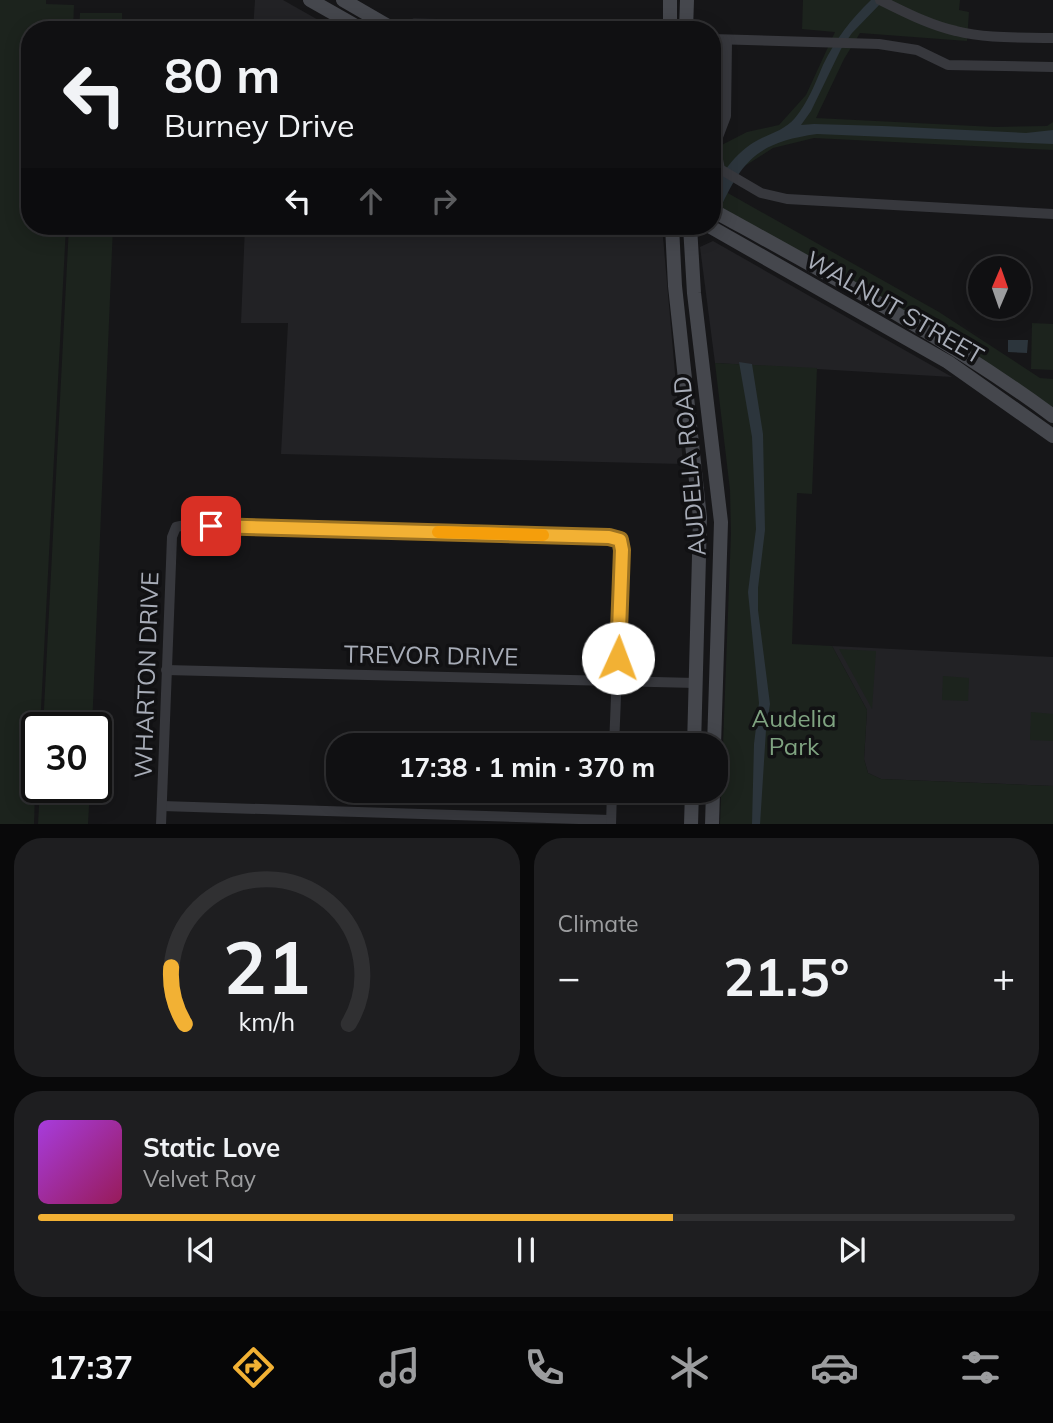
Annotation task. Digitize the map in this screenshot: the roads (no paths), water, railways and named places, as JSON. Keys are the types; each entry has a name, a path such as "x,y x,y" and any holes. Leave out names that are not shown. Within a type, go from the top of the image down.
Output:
{"main road":[{"path":"310,0 347,21"},
{"path":"342,0 379,21"},
{"path":"670,0 670,21"},
{"path":"686,21 687,0"},
{"name":"WALNUT STREET","path":"721,215 912,323 1053,416"},
{"name":"WALNUT STREET","path":"721,233 942,358 1053,436"},
{"name":"AUDELIA ROAD","path":"672,235 701,552 694,733"},
{"name":"AUDELIA ROAD","path":"691,235 694,293 721,522 714,733"},
{"path":"694,455 713,454"},
{"path":"696,683 716,684"},
{"path":"691,824 692,803"},
{"path":"712,824 713,803"}],"street":[{"path":"885,2 925,22 954,31 978,36 1053,38"},
{"path":"721,40 858,44 917,50 948,65 1053,67"},
{"path":"721,126 726,117 729,40"},
{"path":"721,170 761,193 787,199 1053,214"},
{"name":"WHARTON DRIVE","path":"161,824 172,537 176,527 185,525 609,537 620,540 622,550 617,681"},
{"name":"TREVOR DRIVE","path":"166,670 696,683"},
{"path":"615,733 617,681"},
{"path":"162,806 611,822 612,803"}],"park label":[{"name":"Audelia Park","path":"794,732"}]}
